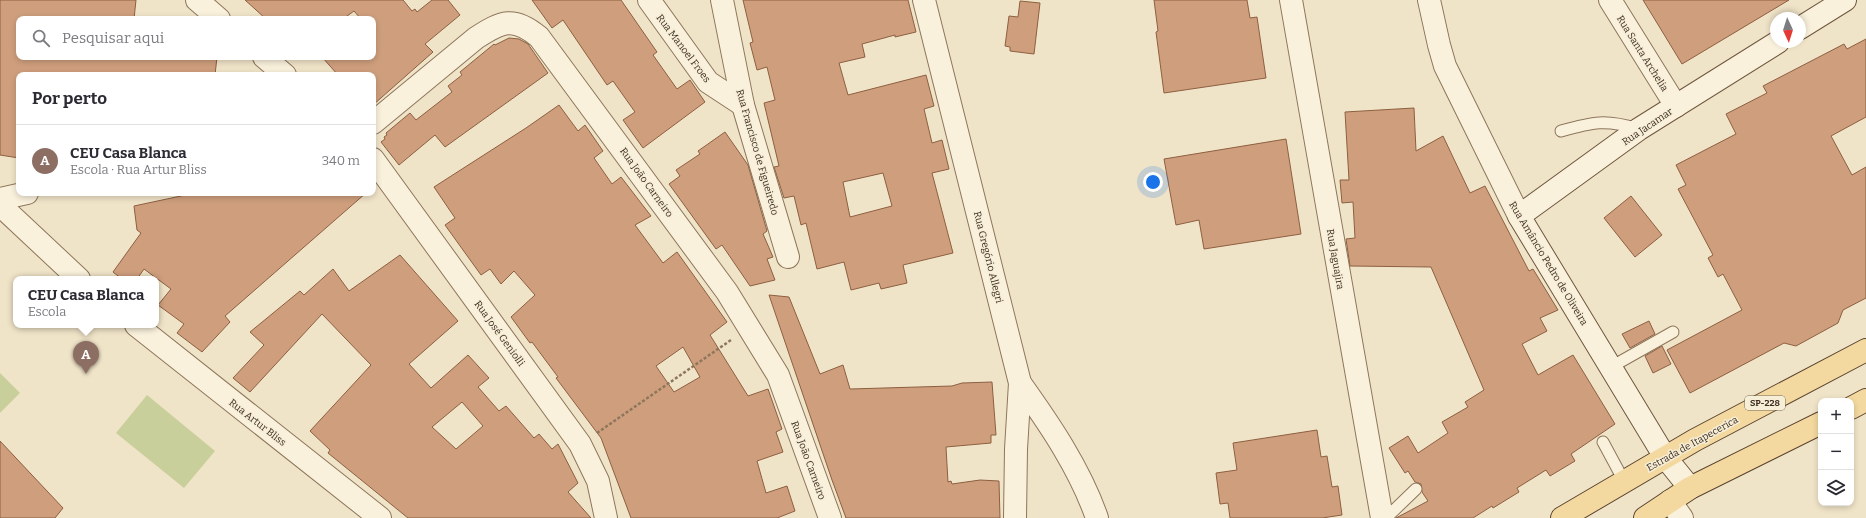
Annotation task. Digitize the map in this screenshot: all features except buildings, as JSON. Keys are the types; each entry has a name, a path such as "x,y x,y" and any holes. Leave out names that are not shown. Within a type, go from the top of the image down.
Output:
{"main road":[{"name":"Estrada de Itapecerica","path":"1562,518 1665,457 1866,350"},
{"path":"1854,406 1866,400"},
{"path":"1645,518 1676,510 1690,488 1818,424"}],"street":[{"path":"197,0 216,16"},
{"name":"Rua Manoel Froes","path":"649,0 708,82 743,105"},
{"name":"Rua Francisco de Figueiredo","path":"722,0 743,105 788,257"},
{"name":"Rua Gregório Allegri","path":"924,0 1020,383 1016,449 1015,518"},
{"name":"Rua Jaguajira","path":"1291,0 1382,518"},
{"name":"Rua Amâncio Pedro de Oliveira","path":"1428,0 1438,45 1446,66 1519,216 1665,457 1690,488"},
{"name":"Rua Santa Archelia","path":"1610,0 1676,106"},
{"path":"1806,24 1843,1"},
{"name":"Rua João Carneiro","path":"376,121 476,38 491,28 502,24 514,23 526,26 539,37 727,292 750,328 778,375 830,518"},
{"name":"Rua Jacamar","path":"1519,216 1639,129 1770,47"},
{"path":"268,60 282,72"},
{"name":"Rua José Geniolli","path":"376,163 580,444 598,480 606,518"},
{"path":"0,199 16,195"},
{"path":"0,205 76,276"},
{"name":"Rua Artur Bliss","path":"140,328 380,518"},
{"path":"1020,383 1048,422 1080,477 1097,518"}],"lane":[{"path":"1560,131 1592,123 1616,123 1639,129"},
{"path":"1611,367 1673,332"},
{"path":"1603,442 1624,481"},
{"path":"1386,518 1416,489"}],"path":[{"path":"580,444 750,328"}],"green space":[{"path":"0,373 20,393 0,413"},
{"path":"147,395 215,451 184,488 116,433"}],"place":[{"name":"CEU Casa Blanca","path":"86,374"}]}
